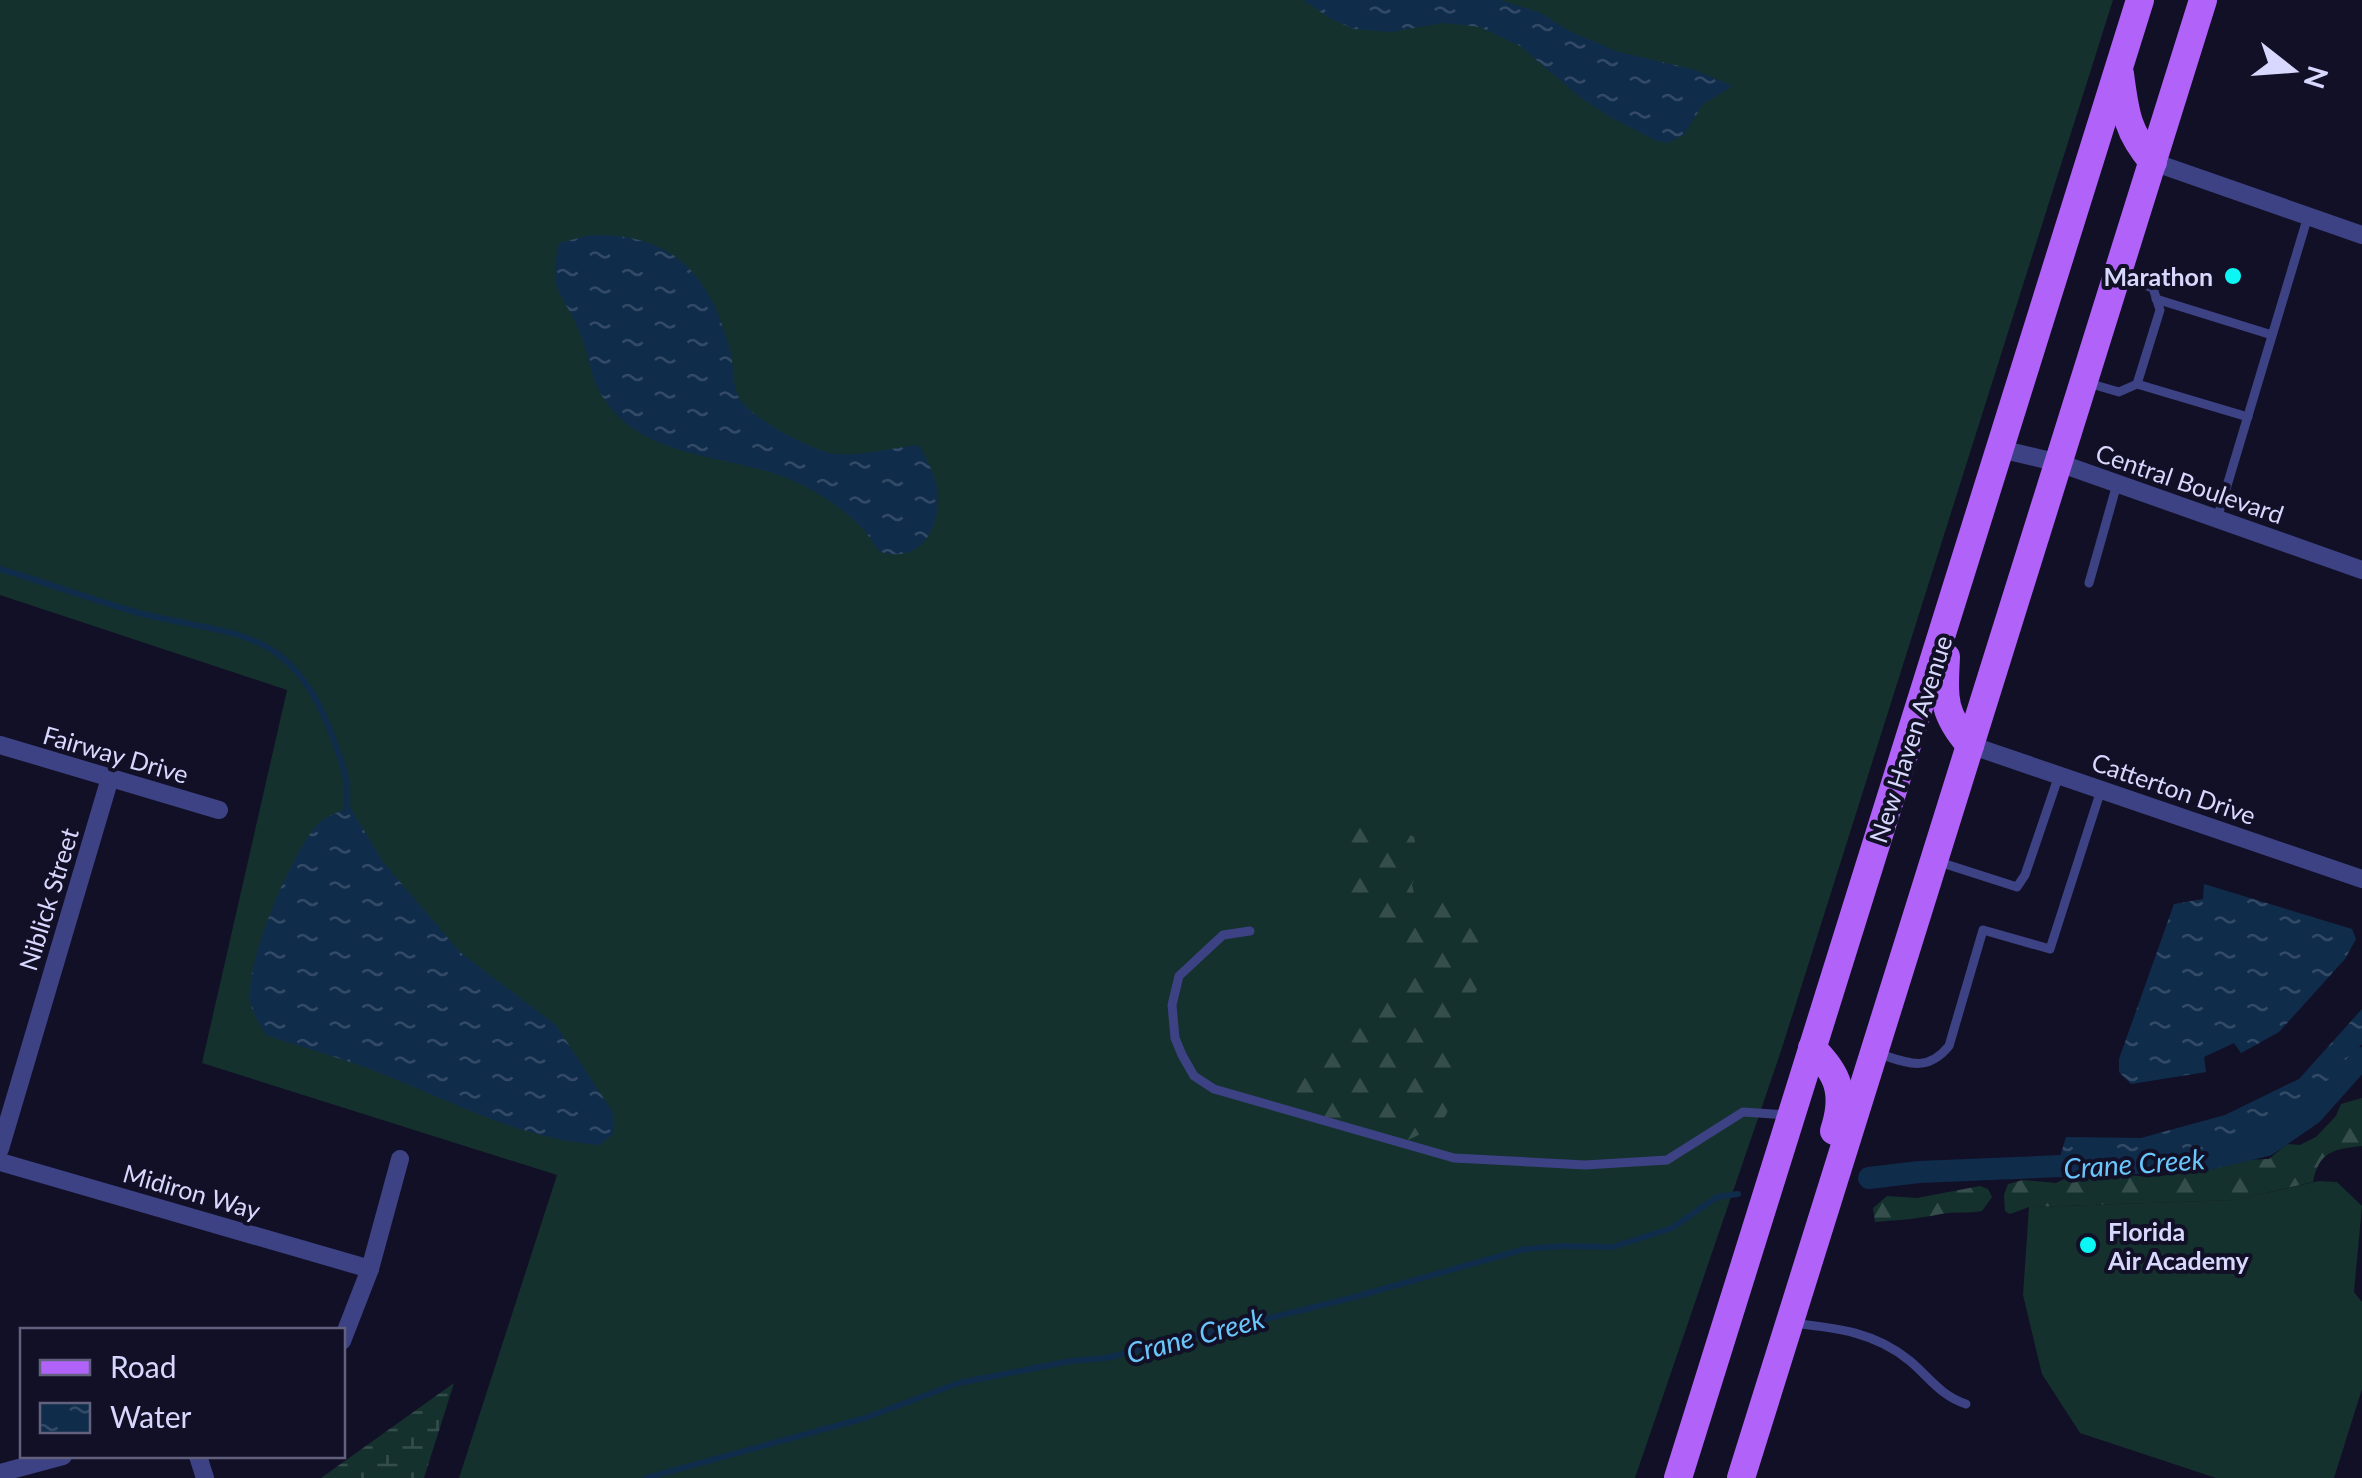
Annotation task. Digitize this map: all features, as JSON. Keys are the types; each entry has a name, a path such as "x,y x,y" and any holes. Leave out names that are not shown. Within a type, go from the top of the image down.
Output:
{"main road":[{"name":"New Haven Avenue","path":"1678,1478 2140,0"},
{"path":"1741,1478 2203,0"},
{"path":"2119,68 2127,122 2136,142 2153,162"},
{"path":"1947,621 1944,700 1952,724 1970,745"},
{"path":"1778,1359 1785,1282 1840,1104 1839,1088 1830,1066 1812,1048"}],"street":[{"path":"2153,162 2362,235"},
{"name":"Central Boulevard","path":"2000,449 2059,464 2362,570"},
{"name":"Fairway Drive","path":"0,745 219,810"},
{"name":"Catterton Drive","path":"1970,745 2362,879"},
{"name":"Niblick Street","path":"0,1149 110,778"},
{"path":"345,1333 370,1268 400,1159"},
{"name":"Midiron Way","path":"0,1162 370,1268"},
{"path":"0,1474 56,1458"}],"lane":[{"path":"2217,519 2308,216"},
{"path":"2118,276 2153,288 2160,310 2138,384"},
{"path":"2156,299 2272,335"},
{"path":"2084,382 2119,392 2138,384 2248,417"},
{"path":"2089,583 2116,484"},
{"path":"1934,860 2017,886 2058,775"},
{"path":"1874,1052 1926,1064 1939,1058 1949,1046 1983,930 2050,949 2100,790"},
{"path":"1250,931 1223,935 1179,976 1172,1005 1175,1038 1182,1055 1194,1076 1214,1089 1454,1158 1585,1165 1667,1160 1743,1112 1791,1115"},
{"path":"1790,1323 1880,1340 1912,1362 1947,1398 1966,1404"}],"green space":[{"path":"0,0 2113,0 1781,1051 1635,1478 459,1478 557,1175 202,1063 287,690 0,595"},
{"path":"1366,823 1401,830 1414,837 1419,862 1412,885 1417,905 1441,902 1462,906 1478,937 1473,971 1479,986 1457,1042 1457,1064 1445,1084 1449,1106 1441,1121 1406,1141 1273,1102 1263,1094 1262,1080 1268,1075 1309,1065 1321,1058 1354,1032 1365,1000 1379,993 1398,992 1404,981 1395,947 1375,930 1352,897 1336,840"},
{"path":"2362,1098 2362,1146 2329,1154 2319,1164 2313,1182 2235,1200 2029,1207 2010,1214 2005,1211 2008,1184 2023,1180 2056,1183 2091,1171 2148,1177 2205,1169 2220,1161 2269,1159 2287,1144 2300,1145 2316,1137 2336,1116 2341,1104"},
{"path":"2319,1181 2337,1182 2362,1206 2354,1292 2362,1302 2362,1389 2334,1478 2216,1478 2080,1433 2042,1374 2023,1295 2029,1207 2234,1200"},
{"path":"1980,1186 1988,1189 1992,1197 1982,1211 1875,1222 1873,1208 1887,1196 1917,1198"},
{"path":"454,1383 424,1478 321,1478"}],"water":[{"path":"1303,0 1500,0 1541,13 1569,31 1619,52 1692,69 1733,86 1703,104 1684,135 1667,143 1657,141 1581,98 1520,46 1480,27 1443,23 1391,32 1354,29"},
{"path":"591,235 644,241 684,263 699,280 722,323 738,396 767,423 812,447 835,454 919,445 934,476 938,497 934,522 924,542 906,553 880,552 846,514 806,487 752,467 667,446 641,434 619,417 597,386 581,336 555,281 559,243"},
{"path":"350,807 383,862 461,953 556,1025 614,1114 614,1133 600,1145 519,1129 375,1071 266,1035 251,1005 251,982 262,936 294,861 316,826"},
{"path":"2204,884 2352,929 2356,939 2345,959 2279,1032 2241,1053 2234,1043 2204,1057 2206,1072 2131,1084 2119,1072 2119,1059 2174,904 2203,899"},
{"path":"2362,1009 2362,1044 2302,1110 2260,1138 2187,1153 2060,1157 2066,1137 2141,1138 2225,1115 2299,1079"}],"waterway":[{"path":"0,569 132,611 224,631 272,650 293,668 312,693 329,728 345,776 347,809"},
{"name":"Crane Creek","path":"1869,1178 1919,1172 2204,1160 2267,1145 2312,1114 2362,1058"},
{"name":"Crane Creek","path":"646,1478 865,1418 959,1383 1106,1358 1351,1298 1525,1249 1613,1247 1672,1228 1717,1197 1738,1194"}],"place":[{"name":"Marathon","path":"2233,276"},
{"name":"Florida Air Academy","path":"2088,1245"}]}
